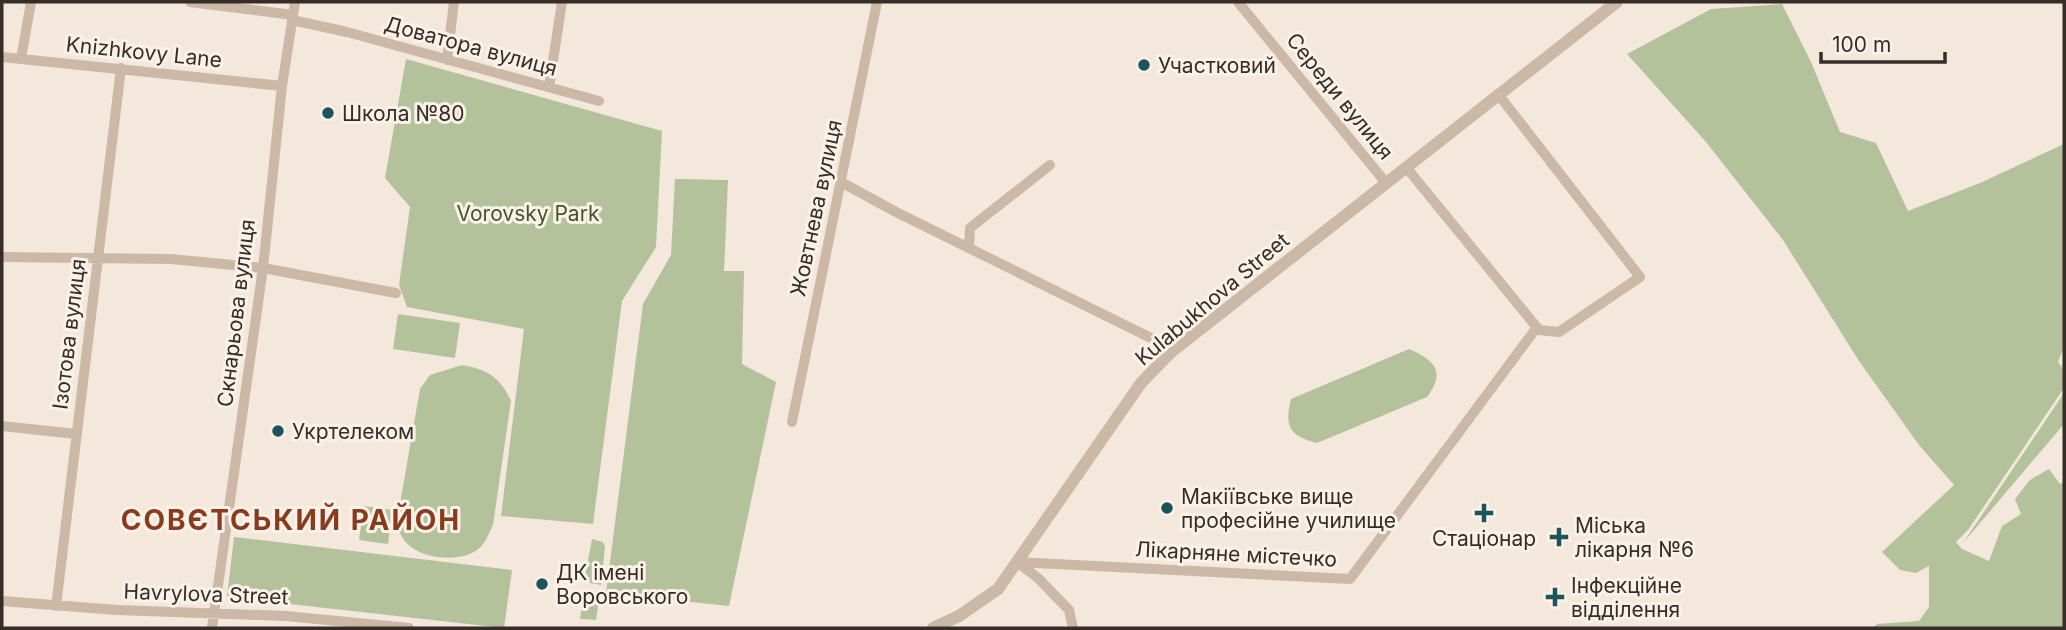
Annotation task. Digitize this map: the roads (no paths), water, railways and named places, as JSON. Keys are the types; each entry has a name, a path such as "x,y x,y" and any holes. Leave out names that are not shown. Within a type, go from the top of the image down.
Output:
{"street":[{"path":"21,59 31,2"},
{"name":"Доватора вулиця","path":"190,2 293,18 600,101"},
{"name":"Скнарьова вулиця","path":"212,628 263,268 282,86 295,2"},
{"path":"447,60 454,2"},
{"path":"550,87 562,2"},
{"name":"Жовтнева вулиця","path":"792,422 877,2"},
{"name":"Середи вулиця","path":"1238,2 1385,183"},
{"name":"Kulabukhova Street","path":"933,628 959,616 998,589 1140,383 1171,354 1617,2"},
{"name":"Knizhkovy Lane","path":"2,57 282,86"},
{"name":"Ізотова вулиця","path":"56,606 121,68"},
{"path":"1406,167 1539,330 1559,332 1640,277 1498,94"},
{"path":"969,248 970,228 1050,165"},
{"path":"841,182 1153,339 1171,354"},
{"path":"2,257 171,260 263,268 396,293"},
{"name":"Лікарняне містечко","path":"1016,562 1350,579 1536,327"},
{"path":"2,426 76,434"},
{"path":"1016,562 1038,578 1069,610 1073,628"},
{"name":"Havrylova Street","path":"2,601 56,606 286,616 409,628"}],"place":[{"name":"Участковий","path":"1144,65"},
{"name":"Школа №80","path":"328,113"},
{"name":"Укртелеком","path":"278,431"},
{"name":"Макіївське вище професійне училище","path":"1167,508"},
{"name":"Стаціонар","path":"1484,513"},
{"name":"Міська лікарня №6","path":"1559,537"},
{"name":"ДК імені Воровського","path":"542,584"},
{"name":"Інфекційне відділення","path":"1555,597"}],"district":[{"name":"СОВЄТСЬКИЙ РАЙОН","path":"291,520"}],"park label":[{"name":"Vorovsky Park","path":"528,213"}]}
